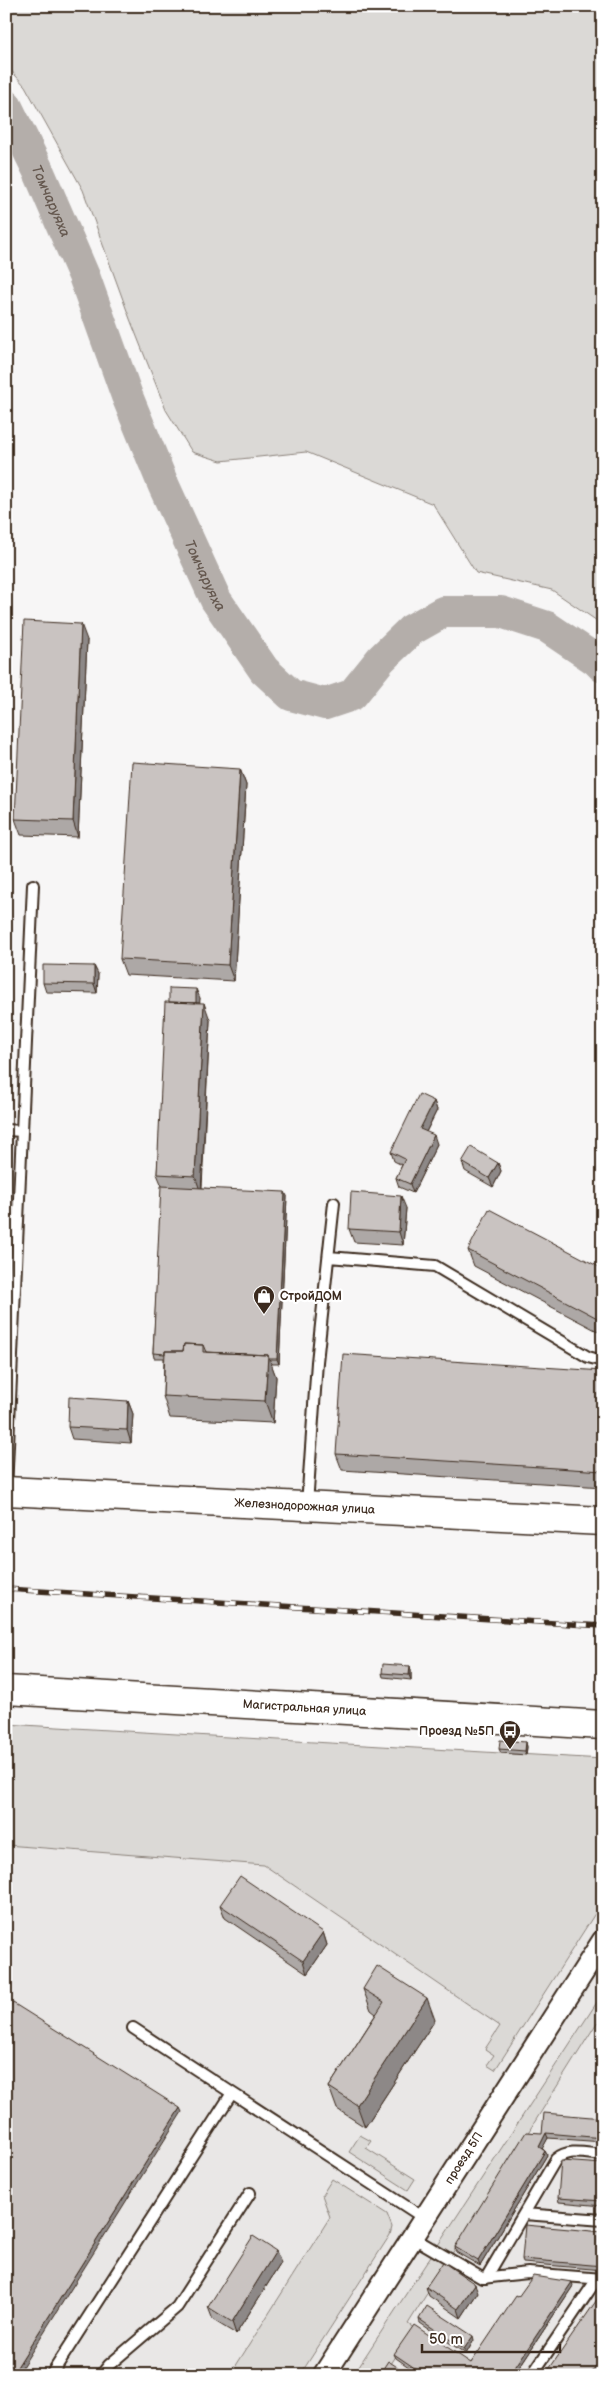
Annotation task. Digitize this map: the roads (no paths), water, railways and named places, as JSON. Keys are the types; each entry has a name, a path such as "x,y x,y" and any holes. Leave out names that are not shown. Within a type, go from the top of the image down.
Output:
{"street":[{"name":"Железнодорожная улица","path":"6,1491 603,1521"},
{"name":"Магистральная улица","path":"6,1690 603,1726"},
{"name":"проезд 5П","path":"324,2375 603,1941"}],"lane":[{"path":"6,1491 11,1263 22,1131 33,885"},
{"path":"6,1130 22,1131"},
{"path":"307,1505 317,1362 334,1203"},
{"path":"329,1256 435,1266 588,1358 603,1361"},
{"path":"133,2028 424,2218"},
{"path":"52,2375 232,2093"},
{"path":"486,2278 556,2159 562,2154 570,2152 603,2155"},
{"path":"101,2375 109,2365 177,2307 250,2193"},
{"path":"524,2214 603,2220"},
{"path":"412,2236 477,2276 486,2278 528,2273 600,2279"},
{"path":"532,2375 600,2279"}],"waterway":[{"name":"Томчаруяха","path":"6,105 38,170 84,276 127,396 163,484 216,600 264,670 291,695 325,704 352,695 381,659 411,630 443,612 501,612 547,627 596,660 603,667"}],"railway":[{"path":"6,1589 603,1626"}],"place":[{"name":"СтройДОМ","path":"264,1315"},
{"name":"Проезд №5П","path":"510,1750"}]}
